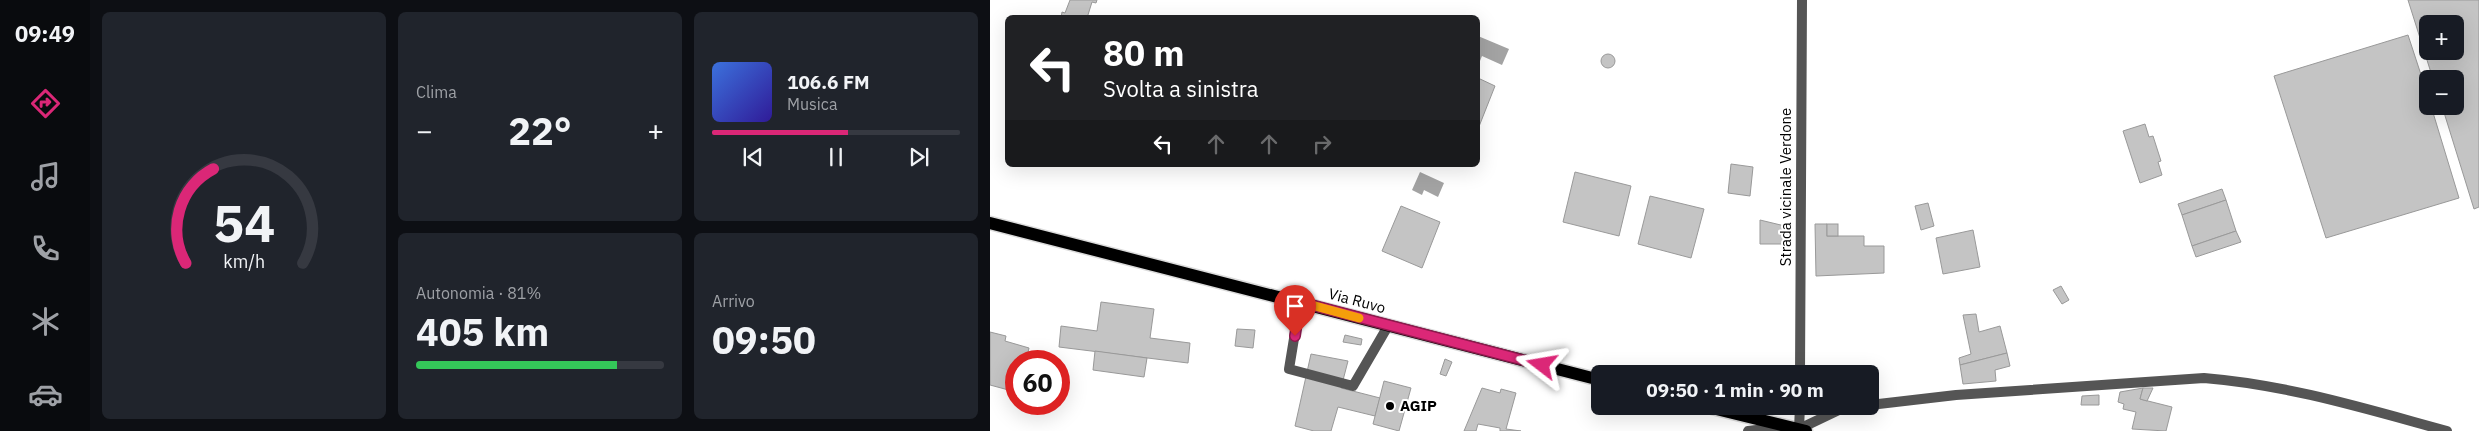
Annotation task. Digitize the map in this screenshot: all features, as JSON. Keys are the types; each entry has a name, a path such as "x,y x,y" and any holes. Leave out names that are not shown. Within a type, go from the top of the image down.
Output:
{"main road":[{"name":"Via Ruvo","path":"990,223 1591,378"},
{"path":"1740,415 1803,430"}],"street":[{"name":"Strada vicinale Verdone","path":"1800,365 1802,0"},
{"path":"1300,302 1289,369 1353,386 1388,326"},
{"path":"1879,404 1956,395 2204,378 2305,392 2447,431"},
{"path":"1801,415 1803,430 1830,415"},
{"path":"1748,431 1784,426"}],"shaded area":[{"path":"1480,37 1509,49 1502,65 1482,56 1480,61"},
{"path":"1420,172 1444,183 1438,197 1424,190 1422,195 1412,190"}],"building":[{"path":"1070,0 1097,0 1096,3 1092,2 1088,15 1062,15 1062,12 1065,13"},
{"path":"2408,0 2479,0 2479,207 2474,209 2445,115 2464,115 2464,70 2430,70 2427,60 2464,60 2464,15 2419,15 2419,35"},
{"path":"2408,35 2419,70 2419,115 2434,115 2459,198 2326,238 2274,76"},
{"path":"1605,54 1611,54 1615,61 1611,68 1605,68 1601,64 1601,58"},
{"path":"1480,79 1495,86 1480,124"},
{"path":"2145,124 2149,137 2153,136 2161,161 2158,162 2162,175 2140,183 2123,131"},
{"path":"1731,164 1753,167 1750,196 1728,193"},
{"path":"1575,172 1631,186 1619,236 1563,222"},
{"path":"2222,189 2226,200 2182,215 2178,204"},
{"path":"1650,196 1704,209 1691,258 1638,244"},
{"path":"2226,200 2236,231 2192,246 2182,215"},
{"path":"1928,203 1934,226 1921,230 1915,206"},
{"path":"1401,206 1440,222 1422,268 1382,251"},
{"path":"1760,220 1789,227 1790,244 1760,244"},
{"path":"1815,224 1827,224 1827,236 1864,236 1864,246 1884,246 1884,273 1816,276"},
{"path":"1827,224 1838,224 1838,236 1827,236"},
{"path":"1973,230 1980,267 1943,274 1936,238"},
{"path":"2236,231 2241,242 2196,257 2192,246"},
{"path":"2061,286 2069,300 2062,304 2053,290"},
{"path":"1101,302 1154,309 1150,338 1190,343 1188,363 1059,347 1061,326 1097,331"},
{"path":"1976,314 1979,332 2000,326 2007,353 1960,365 1959,358 1971,354 1963,315"},
{"path":"1237,329 1255,330 1253,348 1235,346"},
{"path":"990,332 1006,336 1005,341 1029,348 1029,350 1005,350 1005,389 990,385"},
{"path":"1345,335 1362,339 1361,345 1343,342"},
{"path":"1095,351 1147,358 1144,377 1093,370"},
{"path":"2007,353 2010,366 1995,370 1996,381 1963,384 1960,365"},
{"path":"1311,354 1348,361 1341,388 1380,398 1375,416 1338,407 1331,431 1314,431 1295,426"},
{"path":"1445,359 1452,362 1446,376 1440,374"},
{"path":"1384,381 1411,388 1399,431 1373,424"},
{"path":"1482,388 1500,393 1501,389 1516,393 1506,429 1521,431 1500,431 1500,428 1478,424 1476,431 1464,431"},
{"path":"2143,388 2140,399 2172,407 2166,431 2132,429 2136,412 2123,409 2124,404 2118,402 2120,392"},
{"path":"2143,388 2153,388 2147,401 2140,399"},
{"path":"2099,395 2099,405 2081,405 2082,396"}],"slow traffic":[{"path":"1304,303 1359,318"}],"place":[{"name":"AGIP","path":"1390,406"}],"route":[{"path":"1295,336 1300,302 1542,365"}]}
